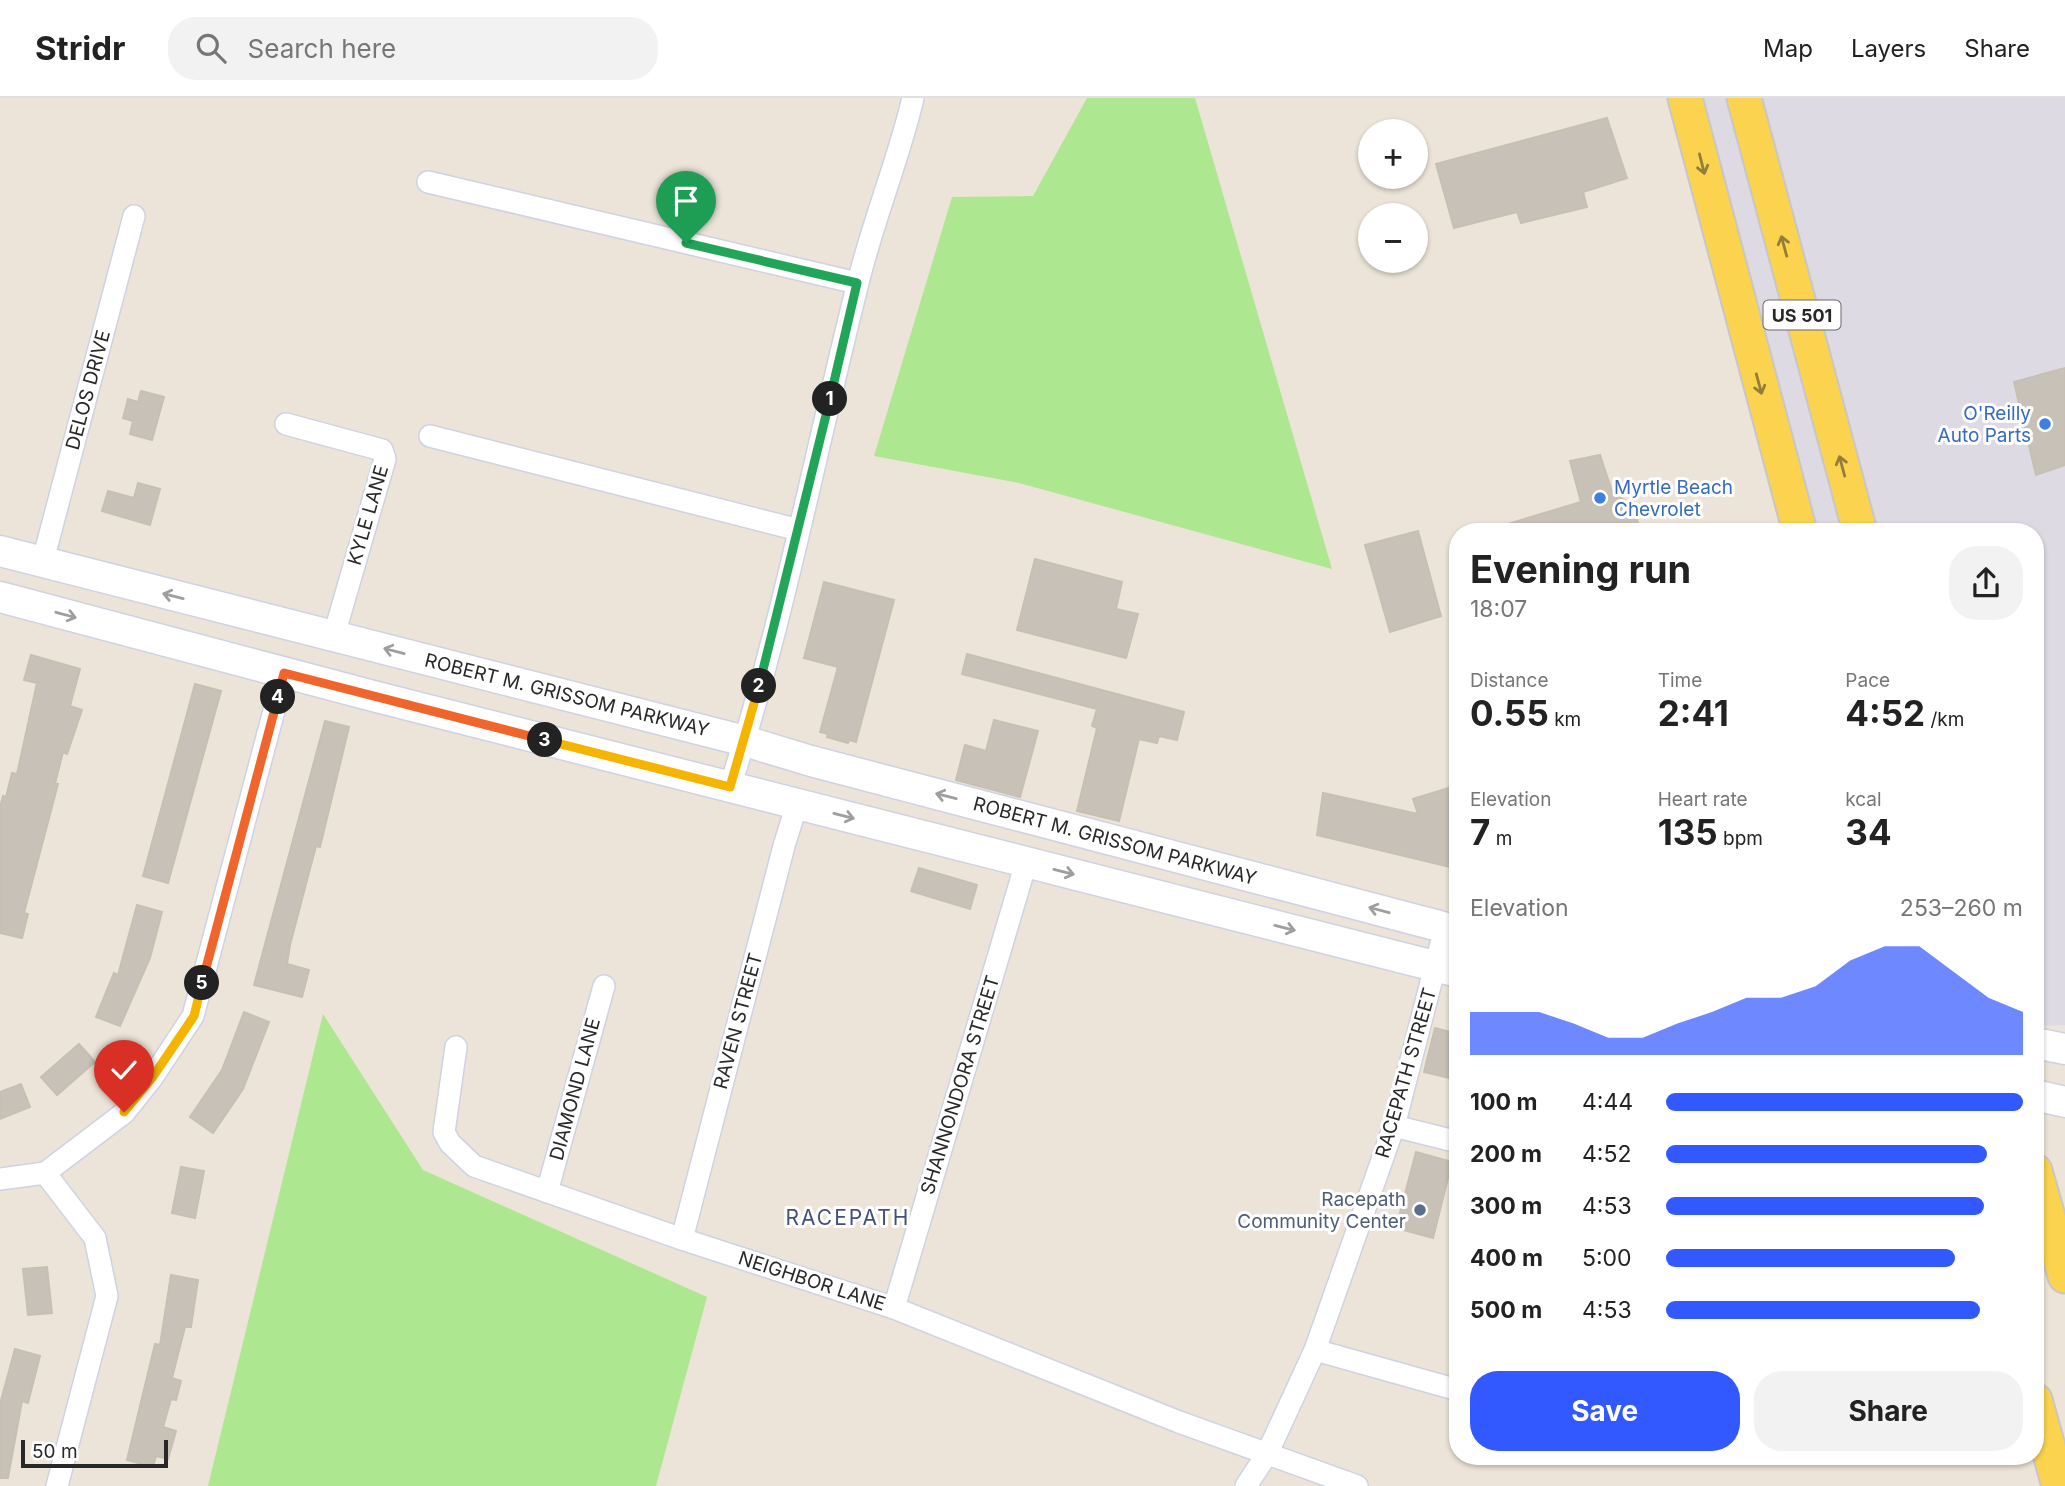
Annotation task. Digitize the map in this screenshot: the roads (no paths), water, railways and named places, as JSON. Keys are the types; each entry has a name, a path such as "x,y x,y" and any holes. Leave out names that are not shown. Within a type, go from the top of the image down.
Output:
{"main road":[{"name":"US 501","path":"1685,98 1798,523"},
{"name":"US 501","path":"1744,98 1858,523"},
{"name":"ROBERT M. GRISSOM PARKWAY","path":"0,551 42,564 334,635 745,741 811,761 1449,928"},
{"path":"0,597 284,673 1447,969"},
{"path":"2044,1045 2065,1049"},
{"path":"2044,1097 2065,1102"},
{"path":"2044,1202 2065,1276"},
{"path":"2044,1432 2059,1486"}],"street":[{"path":"730,787 745,741 799,530 857,283 916,98"},
{"path":"428,182 857,283"},
{"name":"DELOS DRIVE","path":"42,564 134,216"},
{"name":"KYLE LANE","path":"286,424 382,450 385,459 334,635"},
{"path":"430,436 799,530"},
{"path":"0,1179 45,1173 124,1112 152,1078 194,1016 284,673"},
{"name":"RAVEN STREET","path":"682,1239 797,804"},
{"name":"SHANNONDORA STREET","path":"894,1308 1026,863"},
{"name":"RACEPATH STREET","path":"1246,1486 1267,1454 1315,1350 1447,969"},
{"name":"DIAMOND LANE","path":"547,1192 604,986"},
{"name":"NEIGHBOR LANE","path":"456,1047 444,1132 450,1143 474,1166 682,1239 894,1308 1179,1422 1357,1486"},
{"path":"1394,1126 1449,1140"},
{"path":"45,1173 95,1238 107,1296 57,1486"},
{"path":"1315,1350 1449,1387"}],"place":[{"name":"O'Reilly Auto Parts","path":"2045,424"},
{"name":"Myrtle Beach Chevrolet","path":"1600,498"},
{"name":"Racepath Community Center","path":"1420,1210"}],"district":[{"name":"RACEPATH","path":"848,1217"}]}
